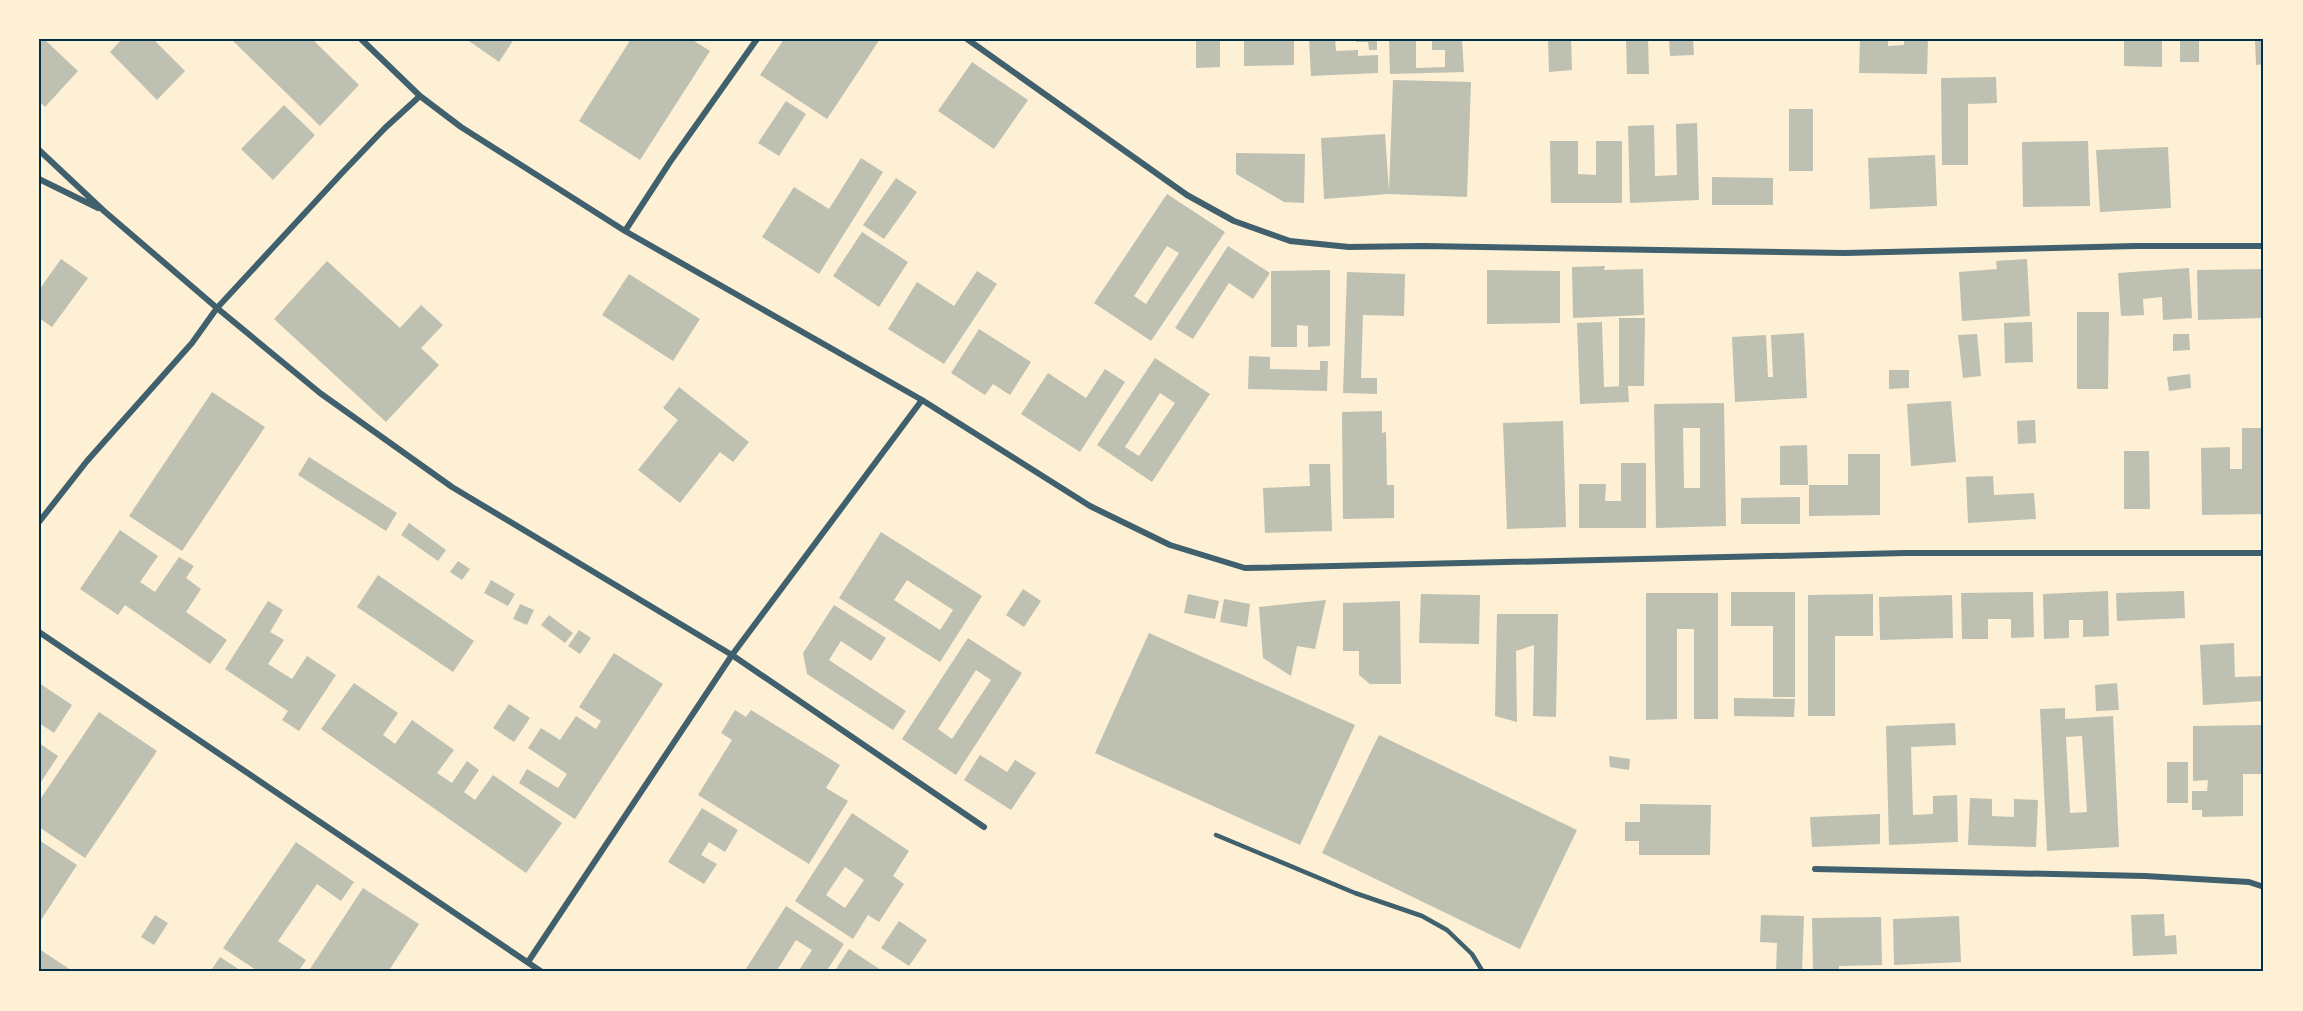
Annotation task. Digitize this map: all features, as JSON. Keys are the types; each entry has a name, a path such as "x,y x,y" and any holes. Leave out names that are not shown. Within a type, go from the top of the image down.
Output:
{"street":[{"path":"361,39 420,96 462,127 625,231 922,400 1090,506 1170,545 1245,568 1905,553 2264,554"},
{"path":"625,231 670,162 757,39"},
{"path":"967,39 1187,195 1234,221 1299,242 1349,247 1434,246 1845,253 2136,246 2264,246"},
{"path":"39,522 87,461 192,343 217,308 385,128 420,96"},
{"path":"39,150 104,211 320,393 452,487 732,655 984,827"},
{"path":"39,179 104,211"},
{"path":"528,962 732,655 922,400"},
{"path":"39,632 542,972"},
{"path":"1815,869 2145,876 2249,882 2264,887"}],"lane":[{"path":"1215,835 1355,894 1422,916 1448,930 1472,954 1483,972"}],"building":[{"path":"39,39 44,39 78,71 45,107 39,101"},
{"path":"122,39 153,39 185,71 157,100 110,52"},
{"path":"231,39 312,39 359,85 320,126"},
{"path":"466,39 514,39 499,62"},
{"path":"631,39 691,39 710,51 640,160 579,121"},
{"path":"784,39 880,39 827,119 760,75"},
{"path":"1196,39 1220,39 1220,67 1196,68"},
{"path":"1244,39 1294,39 1294,65 1244,66"},
{"path":"1309,39 1335,39 1336,51 1358,50 1358,56 1378,55 1378,73 1311,76"},
{"path":"1356,39 1377,39 1377,50 1369,50 1368,42 1356,42"},
{"path":"1389,39 1416,39 1416,68 1445,67 1445,50 1432,50 1432,39 1462,39 1464,72 1390,74"},
{"path":"1548,39 1571,39 1572,70 1549,72"},
{"path":"1626,39 1648,39 1649,74 1627,74"},
{"path":"1669,39 1693,39 1694,55 1670,56"},
{"path":"1860,39 1888,39 1888,46 1904,45 1904,39 1928,39 1927,74 1859,73"},
{"path":"2180,39 2199,39 2199,62 2180,62"},
{"path":"2255,39 2264,39 2264,64 2256,65"},
{"path":"2124,40 2162,40 2162,67 2124,66"},
{"path":"972,62 1028,100 994,149 938,111"},
{"path":"1996,77 1997,103 1968,104 1968,165 1942,165 1941,78"},
{"path":"1393,80 1471,82 1467,197 1389,194 1324,199 1321,138 1385,134 1389,192"},
{"path":"786,101 806,114 779,156 758,143"},
{"path":"284,105 315,135 273,180 241,149"},
{"path":"1789,109 1813,109 1813,171 1789,171"},
{"path":"1697,123 1699,200 1630,203 1628,126 1654,125 1655,176 1677,175 1676,124"},
{"path":"1550,141 1578,141 1578,174 1596,175 1596,141 1622,141 1622,203 1551,203"},
{"path":"2088,141 2090,206 2023,207 2022,142"},
{"path":"2168,147 2171,208 2100,212 2096,150"},
{"path":"1236,153 1305,154 1304,203 1284,202 1236,174"},
{"path":"1935,155 1937,206 1870,209 1868,158"},
{"path":"861,158 883,172 819,274 762,237 794,187 829,209"},
{"path":"1712,177 1773,178 1773,205 1712,205"},
{"path":"896,178 917,192 884,239 863,225"},
{"path":"1167,194 1225,232 1151,341 1094,303","holes":["1167,246 1179,253 1146,304 1134,296"]},
{"path":"862,232 908,262 879,307 833,276"},
{"path":"1228,246 1270,273 1253,299 1229,283 1193,339 1175,328"},
{"path":"61,259 88,278 52,327 39,318 39,290"},
{"path":"2027,259 2030,316 1962,321 1959,272 1997,269 1996,261"},
{"path":"327,261 400,328 421,305 443,325 421,348 439,365 386,422 274,319"},
{"path":"1605,266 1604,270 1643,269 1644,315 1573,318 1572,267"},
{"path":"2189,268 2192,318 2163,320 2162,297 2143,299 2144,315 2121,316 2118,273"},
{"path":"2264,269 2264,318 2198,320 2197,270"},
{"path":"1330,270 1330,346 1308,347 1308,326 1297,325 1297,347 1271,347 1271,271"},
{"path":"1487,270 1560,271 1560,323 1487,324"},
{"path":"977,271 997,284 944,364 888,329 917,282 954,306"},
{"path":"1347,272 1405,274 1404,316 1363,315 1361,378 1377,378 1377,394 1343,393"},
{"path":"629,274 700,319 673,361 602,315"},
{"path":"2077,312 2109,312 2108,389 2077,389"},
{"path":"1619,318 1645,318 1644,386 1628,386 1629,402 1580,404 1577,323 1602,322 1604,387 1625,386 1619,386"},
{"path":"2032,322 2033,362 2005,363 2004,323"},
{"path":"979,329 1031,362 1010,395 993,384 985,395 951,373"},
{"path":"1804,333 1807,398 1735,402 1732,337 1766,335 1768,377 1773,377 1771,335"},
{"path":"1977,334 1981,376 1963,378 1958,335"},
{"path":"2173,334 2189,334 2190,350 2173,351"},
{"path":"1249,356 1270,357 1270,369 1320,370 1320,361 1328,361 1327,391 1248,389"},
{"path":"1155,358 1210,394 1152,482 1097,445","holes":["1160,393 1175,403 1139,456 1125,447"]},
{"path":"1105,369 1125,382 1080,452 1021,414 1048,373 1086,398"},
{"path":"1889,370 1909,370 1909,388 1889,389"},
{"path":"2190,374 2191,388 2169,391 2167,377"},
{"path":"679,387 749,442 733,462 720,452 680,503 638,470 678,420 663,408"},
{"path":"212,392 265,427 182,551 129,516"},
{"path":"1951,401 1956,462 1911,466 1907,404"},
{"path":"1724,403 1726,526 1656,528 1654,404","holes":["1683,428 1700,428 1700,488 1684,488"]},
{"path":"1382,411 1382,433 1386,432 1387,485 1394,485 1394,518 1343,519 1342,412"},
{"path":"2035,420 2036,443 2018,444 2017,421"},
{"path":"1563,421 1566,527 1507,529 1503,423"},
{"path":"2242,428 2264,428 2264,514 2202,515 2201,448 2230,447 2230,469 2242,469"},
{"path":"1807,445 1808,485 1780,485 1780,446"},
{"path":"2124,451 2149,451 2150,509 2124,509"},
{"path":"1848,454 1880,454 1880,515 1809,516 1809,485 1848,485"},
{"path":"309,457 397,513 386,531 298,475"},
{"path":"1621,463 1646,463 1646,528 1579,528 1579,484 1606,484 1605,501 1621,501"},
{"path":"1309,464 1330,464 1332,531 1265,533 1263,488 1310,486"},
{"path":"1993,476 1994,495 2034,493 2036,519 1968,523 1966,477"},
{"path":"1800,497 1800,524 1741,524 1741,498"},
{"path":"409,523 446,550 438,561 401,535"},
{"path":"120,530 158,556 140,582 155,592 179,557 194,566 186,578 201,589 186,612 227,640 210,664 125,605 118,615 80,589"},
{"path":"881,532 982,596 940,662 839,598","holes":["907,580 953,610 940,630 894,600"]},
{"path":"458,561 470,569 462,580 450,572"},
{"path":"378,575 474,641 453,672 357,607"},
{"path":"491,580 515,594 508,606 484,593"},
{"path":"1023,589 1041,601 1024,627 1006,615"},
{"path":"2108,591 2109,636 2083,637 2083,620 2069,620 2069,638 2044,639 2043,594"},
{"path":"2184,591 2185,618 2117,621 2116,593"},
{"path":"1731,592 1795,592 1795,697 1773,697 1773,626 1731,626"},
{"path":"2033,592 2034,637 2011,638 2011,619 1988,619 1988,639 1962,639 1961,593"},
{"path":"1646,593 1718,593 1718,719 1694,719 1694,629 1677,629 1677,719 1646,720"},
{"path":"1188,594 1219,601 1215,619 1184,613"},
{"path":"1421,594 1480,595 1479,644 1419,643"},
{"path":"1873,594 1873,636 1835,636 1835,716 1808,716 1808,595"},
{"path":"1952,595 1953,638 1880,640 1879,597"},
{"path":"1224,599 1250,604 1247,627 1220,622"},
{"path":"1326,600 1315,649 1297,646 1291,676 1263,658 1259,607"},
{"path":"268,601 283,610 270,632 284,640 268,664 292,679 307,656 336,675 299,731 282,720 288,711 225,669"},
{"path":"1400,601 1401,684 1370,684 1359,675 1359,651 1343,651 1343,603"},
{"path":"520,604 534,610 527,625 513,619"},
{"path":"834,605 886,638 871,661 841,641 829,660 906,711 893,730 807,674 803,653"},
{"path":"1497,614 1558,614 1556,717 1533,716 1534,645 1516,651 1517,722 1495,716"},
{"path":"549,615 573,633 565,643 541,625"},
{"path":"579,630 591,638 580,654 568,646"},
{"path":"1149,633 1355,725 1300,845 1095,753"},
{"path":"968,638 1022,673 956,775 902,739","holes":["976,670 991,680 952,739 938,729"]},
{"path":"2234,643 2235,677 2264,676 2264,701 2203,705 2200,645"},
{"path":"614,653 663,684 575,819 519,783 527,769 558,788 567,774 528,748 541,728 560,740 576,716 596,729 601,721 579,707"},
{"path":"39,683 72,705 54,733 39,723"},
{"path":"354,683 398,713 383,735 395,744 412,720 454,750 437,773 452,783 467,761 479,770 464,792 475,800 493,775 562,823 526,873 321,729"},
{"path":"2117,683 2119,710 2096,711 2095,685"},
{"path":"1734,698 1795,699 1794,717 1734,716"},
{"path":"509,704 530,718 514,742 493,728"},
{"path":"2065,708 2065,719 2113,716 2119,847 2047,851 2040,709","holes":["2082,736 2087,812 2070,813 2066,737"]},
{"path":"735,710 746,717 751,710 840,765 826,788 848,801 809,864 698,795 732,740 721,733"},
{"path":"99,712 157,751 85,858 39,827 39,801"},
{"path":"1955,723 1956,745 1911,747 1913,815 1933,814 1933,796 1957,795 1958,842 1889,845 1886,726"},
{"path":"2264,725 2264,774 2243,774 2243,816 2202,817 2202,810 2192,810 2192,791 2207,791 2208,780 2193,781 2193,726"},
{"path":"1379,735 1577,830 1520,949 1322,853"},
{"path":"39,743 58,756 39,785"},
{"path":"980,755 1007,772 1015,760 1036,773 1011,810 964,780"},
{"path":"1609,756 1630,759 1629,770 1610,767"},
{"path":"2167,762 2188,762 2188,803 2167,803"},
{"path":"1970,798 1992,799 1992,816 2014,817 2014,799 2038,800 2036,847 1968,845"},
{"path":"1640,804 1711,805 1710,855 1639,855 1639,841 1625,841 1625,822 1640,822"},
{"path":"702,808 738,830 725,852 709,842 701,855 717,864 704,884 668,862"},
{"path":"852,813 909,851 893,876 904,884 879,922 868,915 853,939 795,901","holes":["845,867 864,880 845,908 826,895"]},
{"path":"1880,814 1880,844 1812,847 1810,817"},
{"path":"39,840 77,865 39,923"},
{"path":"296,842 354,882 341,901 317,884 278,941 306,960 298,972 259,972 223,948"},
{"path":"363,888 419,924 388,972 308,972"},
{"path":"786,906 844,944 826,972 798,972 812,950 796,940 776,972 744,972"},
{"path":"2164,914 2165,936 2176,935 2177,954 2133,956 2131,915"},
{"path":"155,915 168,923 154,945 141,937"},
{"path":"1761,915 1804,916 1802,972 1776,972 1777,943 1760,942"},
{"path":"1959,916 1961,962 1894,965 1893,919"},
{"path":"1881,917 1882,965 1839,966 1839,972 1813,972 1812,918"},
{"path":"899,921 927,940 909,966 881,948"},
{"path":"39,949 74,972 39,972"},
{"path":"849,949 884,972 834,972"},
{"path":"220,957 243,972 210,972"}]}
